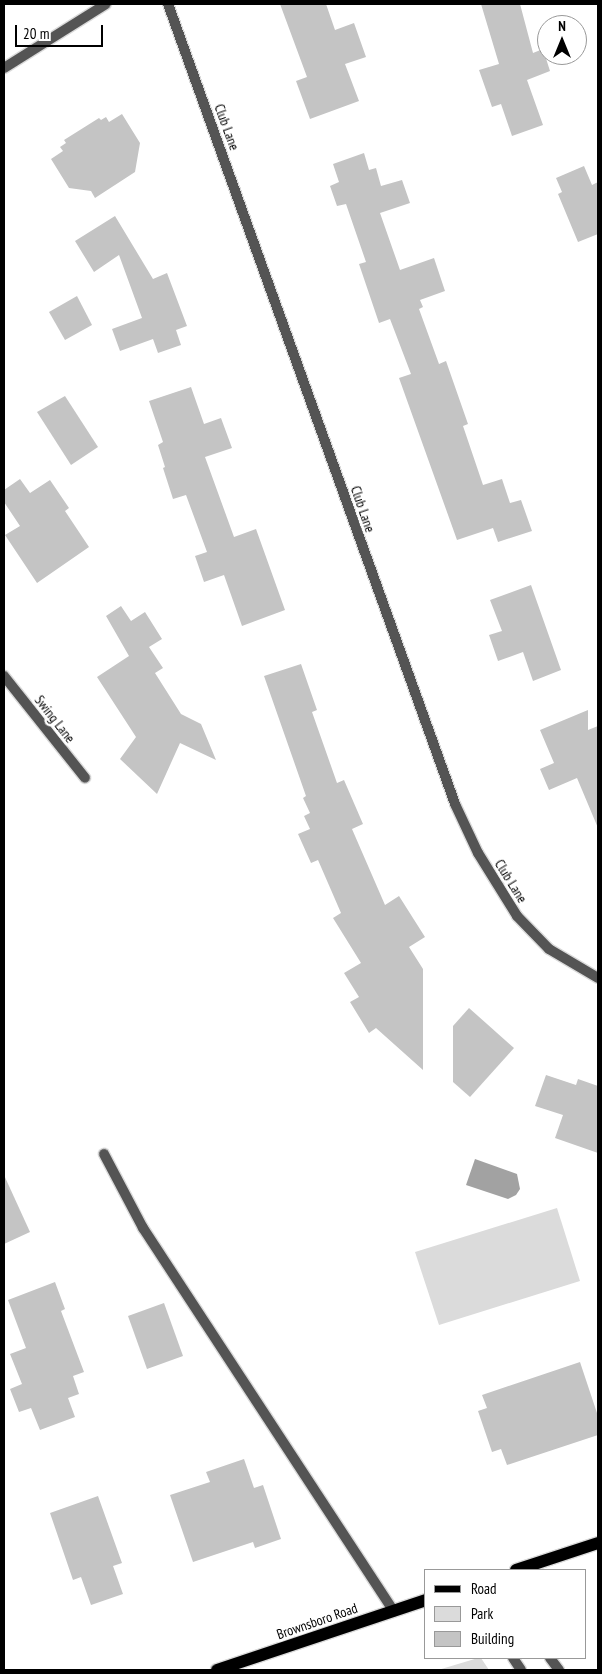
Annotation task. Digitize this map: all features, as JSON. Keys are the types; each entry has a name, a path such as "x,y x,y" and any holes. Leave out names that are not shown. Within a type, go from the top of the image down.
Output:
{"main road":[{"path":"519,1569 598,1543"},
{"name":"Brownsboro Road","path":"217,1670 424,1601"}],"street":[{"path":"4,68 106,4"},
{"name":"Club Lane","path":"168,4 455,804 478,853 517,916 549,949 598,978"},
{"name":"Swing Lane","path":"4,676 85,778"},
{"path":"104,1154 143,1228 394,1611"},
{"path":"514,1659 521,1670"},
{"path":"551,1659 559,1670"}],"green space":[{"path":"557,1208 580,1281 439,1325 415,1252"},
{"path":"475,1659 482,1659 489,1670 438,1670"}],"shaded area":[{"path":"475,1159 517,1174 520,1189 516,1195 508,1199 466,1185"}],"building":[{"path":"280,4 326,4 335,30 354,23 366,57 345,64 359,101 310,119 296,81 307,77"},
{"path":"481,4 520,4 533,53 537,51 537,65 548,65 550,71 527,80 543,125 512,136 501,104 492,107 479,70 499,64"},
{"path":"122,114 140,143 135,172 95,198 91,191 69,188 51,159 63,151 60,147 66,143 64,140 99,118 101,120 106,117 109,122"},
{"path":"364,153 369,170 376,168 381,186 402,180 410,203 380,213 400,270 434,258 445,291 420,300 423,307 419,309 439,364 446,361 468,424 463,426 483,485 502,479 510,503 521,500 532,531 498,542 493,528 457,540 399,378 411,374 390,319 379,323 359,264 366,262 346,204 337,206 330,186 339,182 333,164"},
{"path":"584,166 592,185 598,182 598,234 578,242 558,194 562,192 556,178"},
{"path":"115,216 153,279 167,273 187,326 176,330 181,345 158,353 153,339 120,351 112,329 142,318 119,255 94,272 75,241"},
{"path":"77,296 92,325 65,340 49,312"},
{"path":"191,387 204,424 221,418 232,448 205,457 234,537 256,529 285,610 242,626 224,575 204,582 195,556 207,552 186,495 173,499 158,445 163,442 149,401"},
{"path":"65,396 98,447 71,465 37,412"},
{"path":"20,479 30,493 50,480 69,508 65,511 89,547 37,583 5,535 20,526 4,502 4,490"},
{"path":"531,585 561,670 533,681 523,652 498,661 489,635 502,631 490,600"},
{"path":"121,606 131,621 145,612 162,639 149,647 163,668 155,673 181,714 201,724 216,760 180,743 157,794 120,759 136,737 97,677 129,656 106,616"},
{"path":"301,664 317,710 312,712 337,783 344,780 363,824 352,829 385,905 399,896 425,937 409,947 423,969 423,1070 376,1028 369,1033 350,1002 359,997 344,973 361,963 333,918 341,913 318,860 311,863 298,834 310,829 304,816 310,813 303,798 306,796 264,676"},
{"path":"588,710 588,730 598,726 598,828 577,778 549,790 540,769 554,763 540,730"},
{"path":"469,1008 514,1048 470,1097 453,1082 453,1026"},
{"path":"546,1075 576,1085 578,1079 598,1086 598,1153 555,1138 563,1115 535,1106"},
{"path":"4,1175 30,1232 4,1244"},
{"path":"55,1282 65,1309 61,1311 84,1372 73,1376 79,1394 68,1398 75,1417 40,1430 31,1408 19,1412 10,1389 22,1384 10,1354 26,1348 8,1300"},
{"path":"164,1303 183,1356 147,1369 128,1316"},
{"path":"580,1362 598,1416 598,1435 507,1465 501,1449 492,1452 478,1411 487,1408 482,1395"},
{"path":"244,1459 254,1488 263,1485 281,1539 255,1548 253,1542 193,1562 170,1495 210,1482 206,1472"},
{"path":"98,1496 122,1563 113,1566 123,1594 91,1605 81,1577 73,1580 50,1513"}]}
